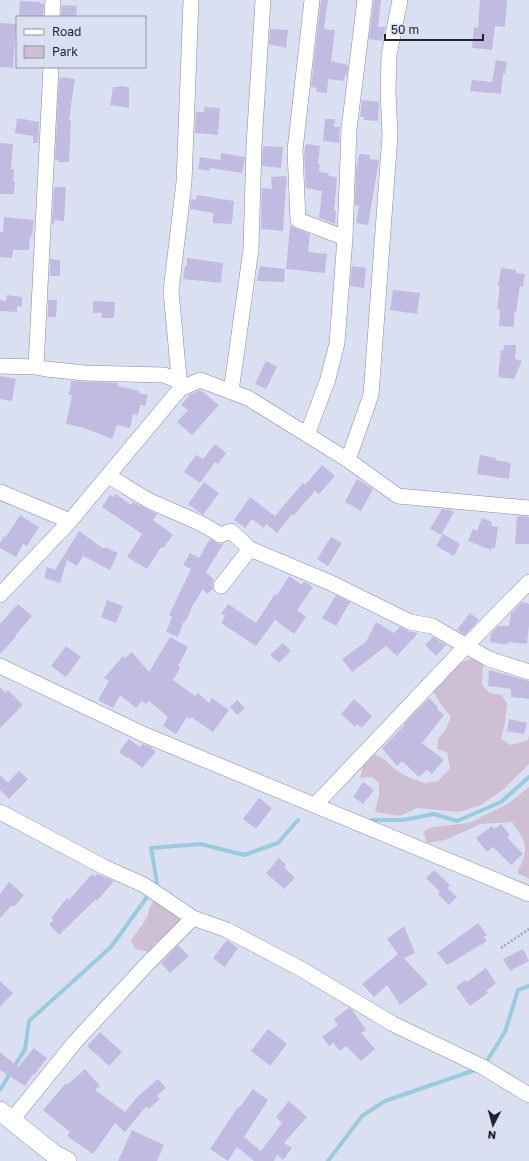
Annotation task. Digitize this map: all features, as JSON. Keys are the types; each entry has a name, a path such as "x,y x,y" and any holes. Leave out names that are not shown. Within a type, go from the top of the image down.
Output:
{"street":[{"path":"52,16 53,0"},
{"path":"179,385 171,291 184,182 191,0"},
{"path":"231,392 250,249 254,145 263,0"},
{"path":"312,0 295,150 298,220 345,238"},
{"path":"307,435 328,379 337,343 345,238 349,129 365,0"},
{"path":"348,460 371,395 390,135 388,92 389,55 400,0"},
{"path":"36,367 50,68"},
{"path":"0,366 36,367 85,373 164,375 179,385"},
{"path":"0,595 70,521 108,476 179,385 200,380 248,398 348,460 398,496 529,508"},
{"path":"108,476 157,505 185,516 208,527 220,535 231,531 250,549 331,583 410,622 432,626 489,659 529,672"},
{"path":"0,492 70,521"},
{"path":"221,586 250,549"},
{"path":"315,805 529,582"},
{"path":"0,666 146,735 529,894"},
{"path":"0,812 104,868 144,885 193,918 227,930 295,966 393,1024 483,1067 529,1095"},
{"path":"67,1161 56,1155 6,1116 149,962 193,918"}],"path":[{"path":"501,948 529,929"}],"green space":[{"path":"473,658 483,665 482,685 490,693 502,695 507,704 505,723 501,739 511,745 528,740 529,735 529,764 504,789 479,806 458,812 417,808 400,816 375,812 379,795 379,783 372,777 360,778 364,762 372,753 384,759 397,771 410,778 425,783 438,781 450,768 447,752 437,749 438,739 446,729 451,717 433,691 460,663"},
{"path":"529,787 529,879 517,873 524,858 525,847 521,836 512,822 481,824 445,840 427,843 423,832 432,827 469,823 509,803"},
{"path":"155,898 180,917 177,926 154,944 150,952 135,949 131,940 143,924"}],"building":[{"path":"321,0 328,0 324,29 335,30 331,61 348,65 347,75 345,75 344,81 328,79 327,93 316,92 317,88 311,87"},
{"path":"374,0 381,0 378,27 385,27 383,41 369,39"},
{"path":"480,0 507,0 505,27 495,26 492,50 472,48 474,27 478,28"},
{"path":"20,1 40,2 44,4 43,16 19,16"},
{"path":"62,5 77,6 76,16 61,16"},
{"path":"0,23 16,24 13,68 0,67"},
{"path":"270,29 288,30 286,48 269,44"},
{"path":"496,60 507,62 505,74 503,73 501,94 470,91 472,80 492,82"},
{"path":"62,77 75,79 69,120 71,120 69,162 58,162 58,160 55,160 59,78 62,79"},
{"path":"113,87 129,87 129,108 110,105"},
{"path":"362,100 379,102 378,121 364,120 364,117 360,117"},
{"path":"204,107 220,108 218,135 195,133 196,112 204,112"},
{"path":"17,118 39,122 38,143 33,143 33,136 15,133"},
{"path":"325,119 335,119 334,127 340,127 339,143 323,141"},
{"path":"0,143 13,144 11,169 14,169 14,194 0,194"},
{"path":"306,144 320,146 318,163 320,164 319,172 329,173 328,176 337,177 334,211 336,211 335,224 319,218 322,191 306,188 304,153"},
{"path":"263,146 283,147 281,168 262,166"},
{"path":"221,153 245,157 242,173 210,168 209,171 198,169 200,157 220,160"},
{"path":"359,154 370,155 370,159 379,160 368,225 356,223 359,206 355,205 356,171"},
{"path":"286,176 287,185 283,231 261,229 262,188 272,189 271,177"},
{"path":"54,187 66,187 64,221 54,220 54,224 52,224"},
{"path":"197,195 234,201 232,224 213,223 213,213 190,209 191,199 196,200"},
{"path":"4,217 34,220 32,236 30,235 29,250 13,250 12,258 0,257 0,232 3,232"},
{"path":"290,226 310,234 308,252 327,254 325,273 286,269"},
{"path":"187,258 223,263 221,283 183,279 185,266 187,266"},
{"path":"50,259 60,260 60,276 50,276"},
{"path":"260,266 285,269 284,282 257,281"},
{"path":"352,266 366,268 364,288 350,286"},
{"path":"501,268 516,270 516,273 525,274 523,287 520,286 516,312 514,312 514,327 499,326 500,309 497,309 500,286 498,286"},
{"path":"393,290 420,293 417,314 390,310"},
{"path":"7,295 22,297 22,307 17,306 17,312 0,311 0,300 6,301"},
{"path":"48,300 57,300 56,317 48,317"},
{"path":"93,301 115,302 114,318 101,318 102,313 93,313"},
{"path":"504,345 516,345 515,359 522,361 514,379 498,377 501,350 504,350"},
{"path":"266,361 277,367 266,389 255,384"},
{"path":"0,376 16,379 12,401 0,399"},
{"path":"71,381 118,383 118,386 139,391 139,393 148,395 145,406 140,405 138,415 133,414 130,428 117,425 112,439 84,428 66,424 72,395 69,395"},
{"path":"200,390 219,405 192,435 177,422 188,410 181,405 190,394"},
{"path":"215,444 226,453 218,464 215,462 200,483 184,472 196,455 203,459"},
{"path":"480,455 511,463 509,479 477,474"},
{"path":"322,465 335,476 319,494 315,491 294,515 292,514 277,533 266,524 264,528 252,519 245,528 234,520 250,497 275,516 303,483 305,485"},
{"path":"357,479 373,489 361,511 345,502"},
{"path":"204,482 219,493 203,515 188,504"},
{"path":"116,494 131,505 133,502 157,514 153,520 173,535 163,548 161,547 147,569 127,557 142,534 102,507 110,495 113,497"},
{"path":"442,509 454,512 441,535 430,529"},
{"path":"20,515 39,527 27,546 23,544 16,557 0,548 0,543 4,536 6,537"},
{"path":"517,516 529,517 529,544 515,544"},
{"path":"482,518 492,522 491,526 498,527 495,548 492,548 491,550 468,541 473,529 477,531"},
{"path":"79,531 104,549 105,547 118,553 110,570 83,556 77,566 67,560 60,583 44,578 47,567 55,570"},
{"path":"443,534 460,544 454,556 436,546"},
{"path":"331,537 342,543 328,566 317,559"},
{"path":"210,539 219,544 224,543 206,572 214,580 212,584 213,589 207,594 203,589 192,607 186,621 184,621 178,637 166,632 172,617 169,615 191,569 183,565 190,553 199,558"},
{"path":"289,576 302,585 304,581 313,587 297,610 306,617 294,634 275,620 256,646 221,623 225,616 221,614 228,604 256,623"},
{"path":"336,595 350,602 336,626 322,618"},
{"path":"107,600 123,606 116,623 101,617"},
{"path":"522,602 529,604 527,644 508,642 508,644 503,644 490,642 491,634 498,626 509,626 511,614"},
{"path":"18,604 32,616 15,636 16,637 0,654 0,624"},
{"path":"470,613 479,620 465,635 457,630"},
{"path":"376,622 394,633 400,627 408,631 418,633 397,656 386,646 352,672 342,659 366,642"},
{"path":"170,637 188,647 178,666 180,668 173,680 195,696 198,693 209,703 212,698 229,710 213,732 191,717 190,719 187,717 176,734 163,726 168,717 149,701 146,704 142,701 136,708 120,695 113,708 98,700 109,681 104,678 123,656 125,658 132,652 149,672"},
{"path":"433,637 446,645 436,656 425,645"},
{"path":"283,643 291,651 279,663 270,655"},
{"path":"66,646 81,657 66,677 51,666"},
{"path":"489,670 529,681 529,699 511,697 511,689 488,686"},
{"path":"0,687 6,693 8,690 23,705 0,728"},
{"path":"429,698 438,707 437,709 444,715 422,743 444,760 432,774 427,770 419,777 402,761 397,766 382,748"},
{"path":"354,699 372,716 362,728 357,724 355,727 341,714"},
{"path":"237,700 245,708 237,715 230,707"},
{"path":"509,719 527,723 524,734 507,731"},
{"path":"129,739 140,747 143,744 151,747 156,752 142,768 119,752"},
{"path":"19,771 28,779 9,799 0,790 0,775 8,783"},
{"path":"363,782 374,790 363,804 353,797"},
{"path":"259,798 272,808 256,829 243,819"},
{"path":"501,824 510,835 507,837 523,854 511,865 493,847 487,852 476,838 492,826 494,829"},
{"path":"279,858 286,865 284,867 295,878 284,889 266,873"},
{"path":"434,870 450,885 447,888 457,897 449,905 438,894 440,892 426,878"},
{"path":"92,874 95,876 97,874 114,881 97,901 96,899 59,935 49,924 54,920 51,918 67,898 69,900"},
{"path":"9,882 24,895 14,907 12,905 0,918 0,894"},
{"path":"478,923 487,935 484,937 487,941 447,965 437,953"},
{"path":"404,926 415,953 404,958 428,984 400,1005 387,985 374,997 362,984 398,954 387,939"},
{"path":"227,940 238,948 225,967 213,958"},
{"path":"178,945 189,956 170,973 161,963"},
{"path":"523,949 529,961 510,971 503,959"},
{"path":"486,968 496,983 486,991 488,993 470,1006 456,987 465,980 467,982"},
{"path":"0,981 13,993 0,1007"},
{"path":"349,1008 353,1011 366,1030 361,1033 375,1049 361,1061 346,1046 340,1051 333,1043 329,1046 322,1037 338,1025 334,1019"},
{"path":"268,1029 287,1044 270,1066 251,1051"},
{"path":"100,1032 122,1052 109,1066 87,1046"},
{"path":"34,1048 47,1058 25,1086 0,1070 0,1052 18,1067"},
{"path":"85,1069 100,1086 95,1090 125,1112 138,1096 158,1079 166,1088 157,1096 160,1099 148,1109 146,1106 125,1132 115,1123 93,1154 67,1136 70,1132 43,1110 66,1083 67,1085"},
{"path":"253,1089 268,1100 244,1137 261,1151 282,1123 276,1117 289,1101 307,1117 284,1143 292,1148 283,1160 277,1155 274,1161 254,1161 237,1147 228,1161 210,1149 238,1107 239,1108"},
{"path":"132,1130 164,1145 157,1161 118,1161"}],"waterway":[{"path":"372,820 403,820 434,814 457,821 501,802 529,777"},
{"path":"0,1090 25,1049 29,1021 111,947 157,883 151,848 201,844 244,855 278,843 298,820"},
{"path":"485,1064 505,1032 518,990 529,986"},
{"path":"328,1161 362,1116 385,1101 478,1069"}]}
